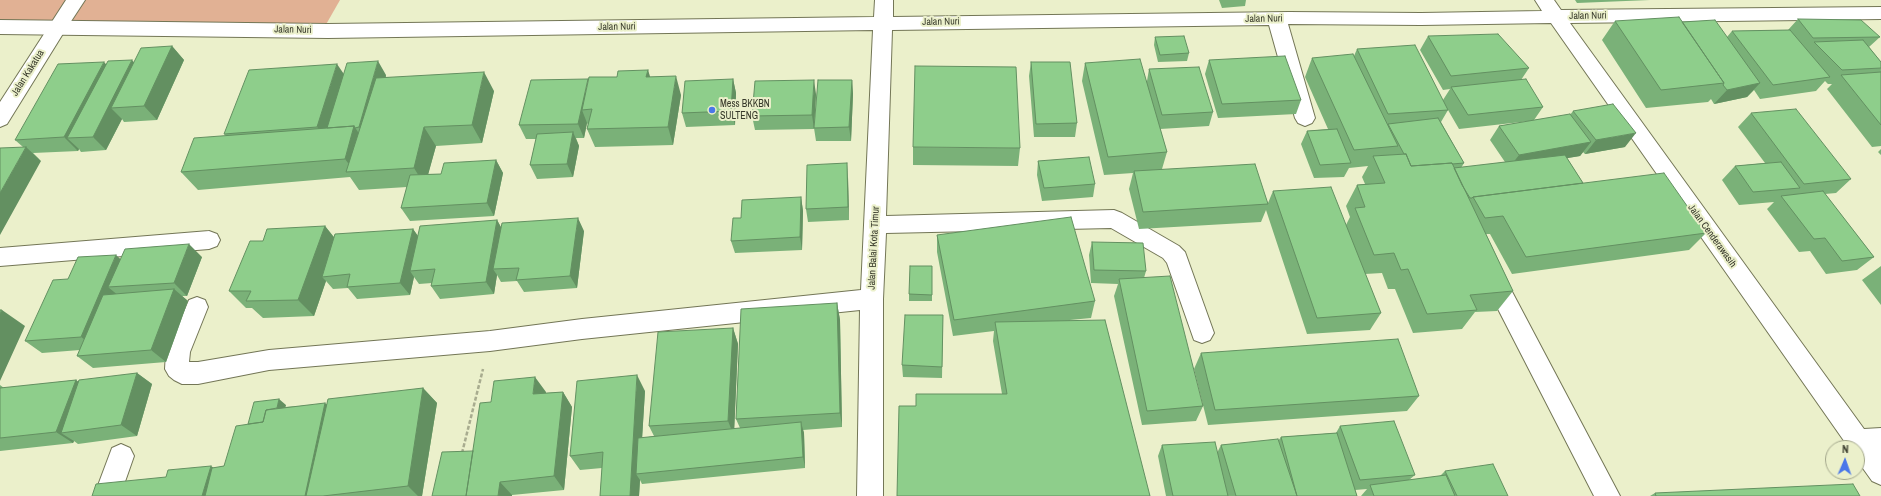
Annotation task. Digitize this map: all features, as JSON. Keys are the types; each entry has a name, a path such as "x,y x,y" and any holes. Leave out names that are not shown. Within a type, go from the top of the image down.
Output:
{"street":[{"name":"Jalan Kakatua","path":"0,119 76,0"},
{"name":"Jalan Balai Kota Timur","path":"870,496 872,299 884,0"},
{"path":"1283,0 1283,18 1306,118"},
{"name":"Jalan Nuri","path":"0,27 328,31 1283,18 1421,19 1549,9 1881,13"},
{"name":"Jalan Cenderawasih","path":"1549,9 1870,440 1881,473"},
{"path":"876,225 1114,219 1171,252 1177,258 1202,333"},
{"path":"0,257 209,240"},
{"path":"1482,258 1607,496"},
{"path":"197,306 178,352 177,369 182,373 198,373 269,360 490,341 582,328 872,299"},
{"path":"107,496 121,456"}],"path":[{"path":"461,459 490,341"}],"shaded area":[{"path":"0,0 340,0 324,28 0,33"}],"building":[{"path":"1679,17 1724,83 1661,90 1615,21"},
{"path":"1798,19 1861,20 1880,37 1813,38"},
{"path":"1715,20 1760,83 1727,90 1723,85 1724,83 1682,22"},
{"path":"1790,30 1830,77 1773,85 1732,31"},
{"path":"1498,34 1529,68 1451,76 1428,36"},
{"path":"1184,36 1189,53 1160,55 1155,37"},
{"path":"1863,40 1881,62 1881,68 1842,70 1814,42"},
{"path":"1415,45 1448,110 1388,114 1357,49"},
{"path":"172,46 144,106 111,108 141,48"},
{"path":"1353,54 1398,146 1354,150 1312,58"},
{"path":"1285,56 1301,100 1222,104 1209,60"},
{"path":"1140,59 1167,152 1108,157 1085,63"},
{"path":"132,60 93,137 67,138 108,61"},
{"path":"378,61 359,127 327,128 347,63"},
{"path":"104,62 64,137 15,140 58,64"},
{"path":"1031,62 1070,62 1077,123 1036,124"},
{"path":"337,64 317,127 224,134 249,70"},
{"path":"915,66 1016,67 1020,148 913,147"},
{"path":"1199,67 1213,112 1162,115 1149,69"},
{"path":"648,70 646,77 676,76 668,127 587,129 592,109 582,110 589,77 617,77 618,71"},
{"path":"484,72 472,125 424,127 414,168 346,172 376,78"},
{"path":"1881,72 1881,125 1841,75"},
{"path":"588,79 578,124 519,125 531,80"},
{"path":"733,79 731,111 682,113 685,81"},
{"path":"1526,79 1543,107 1468,115 1451,87"},
{"path":"814,80 812,115 752,116 755,81"},
{"path":"818,80 852,80 849,127 814,128"},
{"path":"1613,104 1636,133 1596,140 1573,111"},
{"path":"1796,109 1851,179 1804,184 1751,113"},
{"path":"1570,114 1591,142 1519,155 1499,126"},
{"path":"1438,118 1464,163 1411,166 1406,154 1404,154 1388,124"},
{"path":"354,126 345,159 181,172 194,138"},
{"path":"1337,129 1351,163 1320,165 1307,131"},
{"path":"573,132 567,164 530,165 537,134"},
{"path":"26,147 0,193 0,148"},
{"path":"1406,154 1411,166 1452,163 1513,291 1470,295 1477,310 1427,314 1408,269 1401,270 1394,253 1374,255 1355,208 1365,207 1357,185 1385,183 1373,156"},
{"path":"1565,155 1583,183 1470,198 1454,168"},
{"path":"1089,157 1095,184 1044,188 1038,161"},
{"path":"496,160 487,203 401,208 410,175 441,174 444,163"},
{"path":"1781,162 1800,188 1753,192 1735,166"},
{"path":"847,163 848,207 806,209 807,165"},
{"path":"1255,164 1268,204 1143,212 1134,171"},
{"path":"1664,173 1706,233 1526,257 1503,216 1485,218 1473,197"},
{"path":"1331,187 1381,313 1317,318 1273,191"},
{"path":"1823,191 1874,257 1842,261 1825,238 1814,239 1781,196"},
{"path":"801,197 800,237 731,241 733,218 741,218 742,200"},
{"path":"1071,217 1095,301 954,320 937,235"},
{"path":"578,218 570,276 516,280 519,268 493,269 502,223"},
{"path":"497,220 486,282 431,286 435,269 410,271 420,226"},
{"path":"325,226 298,300 246,301 251,291 229,291 250,241 263,241 267,229"},
{"path":"413,229 400,283 347,287 350,274 322,277 335,234"},
{"path":"1092,242 1143,243 1146,271 1094,270"},
{"path":"189,244 174,283 108,287 125,249"},
{"path":"116,255 81,337 25,341 53,280 68,279 78,257"},
{"path":"910,266 932,266 932,295 909,294"},
{"path":"1170,276 1203,406 1147,411 1119,279"},
{"path":"174,289 151,350 77,356 103,295"},
{"path":"837,303 840,413 736,419 741,309"},
{"path":"905,315 943,315 942,367 902,365"},
{"path":"1105,320 1150,496 897,496 899,406 916,406 916,394 1007,394 995,322"},
{"path":"733,328 728,421 649,426 658,332"},
{"path":"1398,339 1419,396 1215,410 1201,353"},
{"path":"137,373 121,425 61,433 79,380"},
{"path":"637,375 630,496 600,496 603,452 570,456 577,381"},
{"path":"535,377 533,394 563,392 554,476 500,482 498,496 466,496 480,403 491,402 494,381"},
{"path":"76,380 56,432 0,438 0,388"},
{"path":"423,388 408,486 323,496 306,496 328,399"},
{"path":"279,399 277,408 266,410 263,422 248,424 254,402"},
{"path":"325,403 305,496 205,496 212,468 224,466 236,426 263,422 266,410"},
{"path":"1394,421 1415,475 1360,480 1340,426"},
{"path":"801,422 803,457 636,474 638,438"},
{"path":"1337,433 1357,496 1297,496 1281,437"},
{"path":"1278,439 1297,496 1236,496 1221,445"},
{"path":"1215,442 1228,496 1173,496 1162,445"},
{"path":"473,451 466,496 432,496 442,452"},
{"path":"1493,464 1508,496 1457,496 1445,471"},
{"path":"211,466 202,496 92,496 96,484 166,477 168,470"},
{"path":"1446,475 1455,496 1374,496 1370,485"},
{"path":"1853,484 1860,496 1656,496 1655,493"}],"place":[{"name":"Mess BKKBN SULTENG","path":"712,110"}]}
